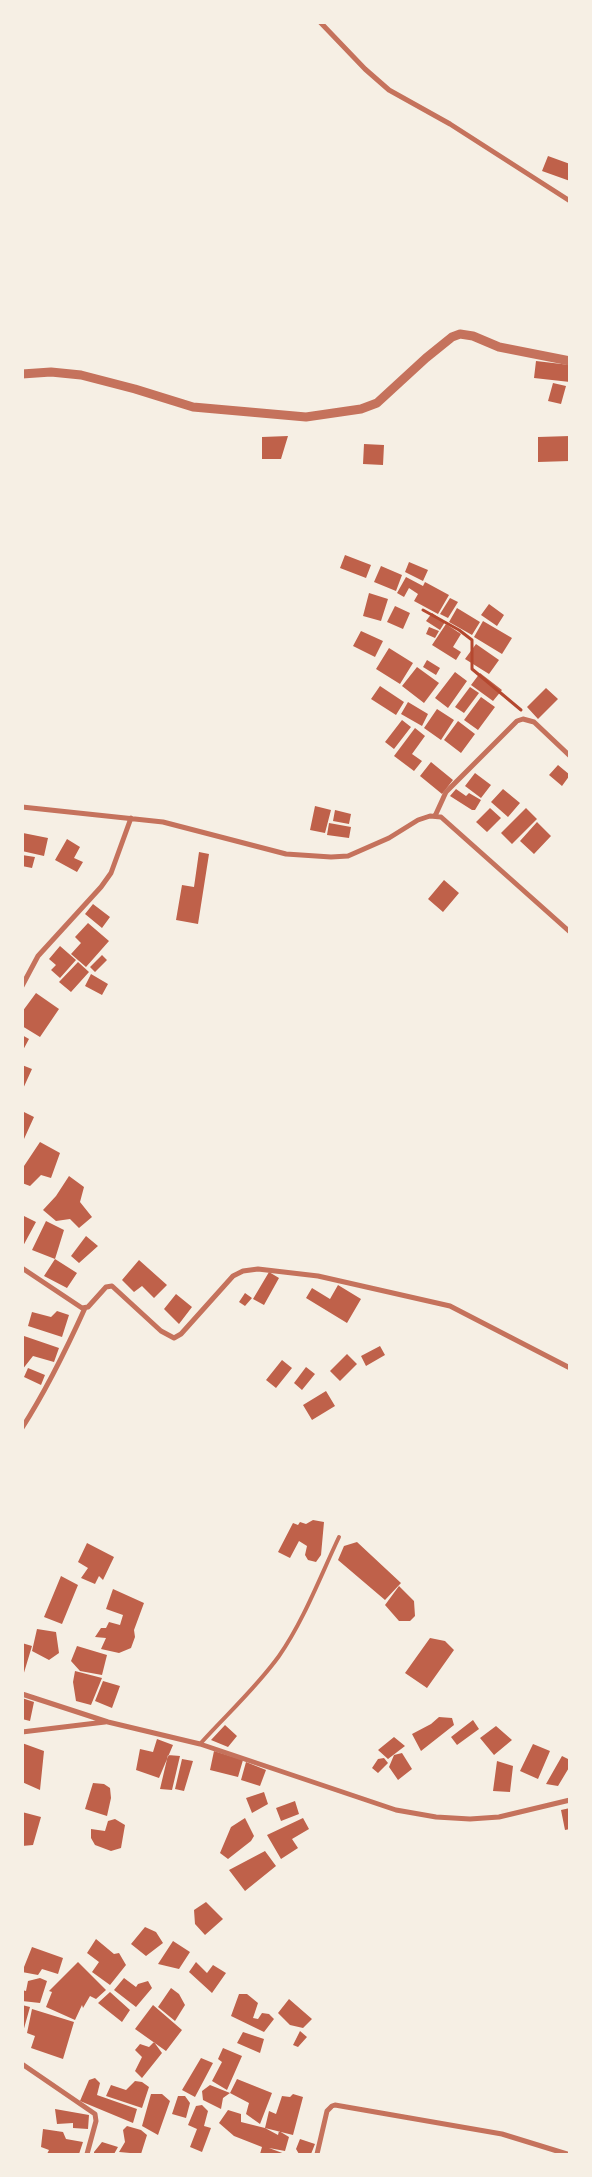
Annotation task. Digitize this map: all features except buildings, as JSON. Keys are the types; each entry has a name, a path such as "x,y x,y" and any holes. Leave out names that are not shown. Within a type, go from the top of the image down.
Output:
{"street":[{"path":"320,22 365,69 389,90 450,124 570,200"},
{"path":"22,374 51,372 82,375 136,389 193,407 306,416 360,410 377,403 426,358 452,337 460,334 474,336 499,347 570,361"},
{"path":"435,816 446,792 517,721 522,719 534,722 570,756"},
{"path":"22,807 163,822 286,854 331,857 348,856 389,838 418,820 430,816 441,817 570,932"},
{"path":"22,986 38,956 101,887 111,873 131,818"},
{"path":"22,1268 85,1308"},
{"path":"22,1428 44,1394 85,1308 106,1287 112,1286 161,1331 174,1338 182,1334 224,1284 244,1270 318,1276 450,1306 570,1368"},
{"path":"22,1694 108,1722 200,1744 396,1810 436,1817 470,1819 499,1816 570,1800"},
{"path":"22,1732 108,1722"},
{"path":"22,2064 95,2114 96,2121 87,2154"},
{"path":"317,2154 328,2108 335,2105 502,2134 567,2154"}],"lane":[{"path":"200,1744 232,1711 278,1656 298,1625 339,1537"}],"path":[{"path":"423,610 459,630 472,640 472,669 534,722"}]}
